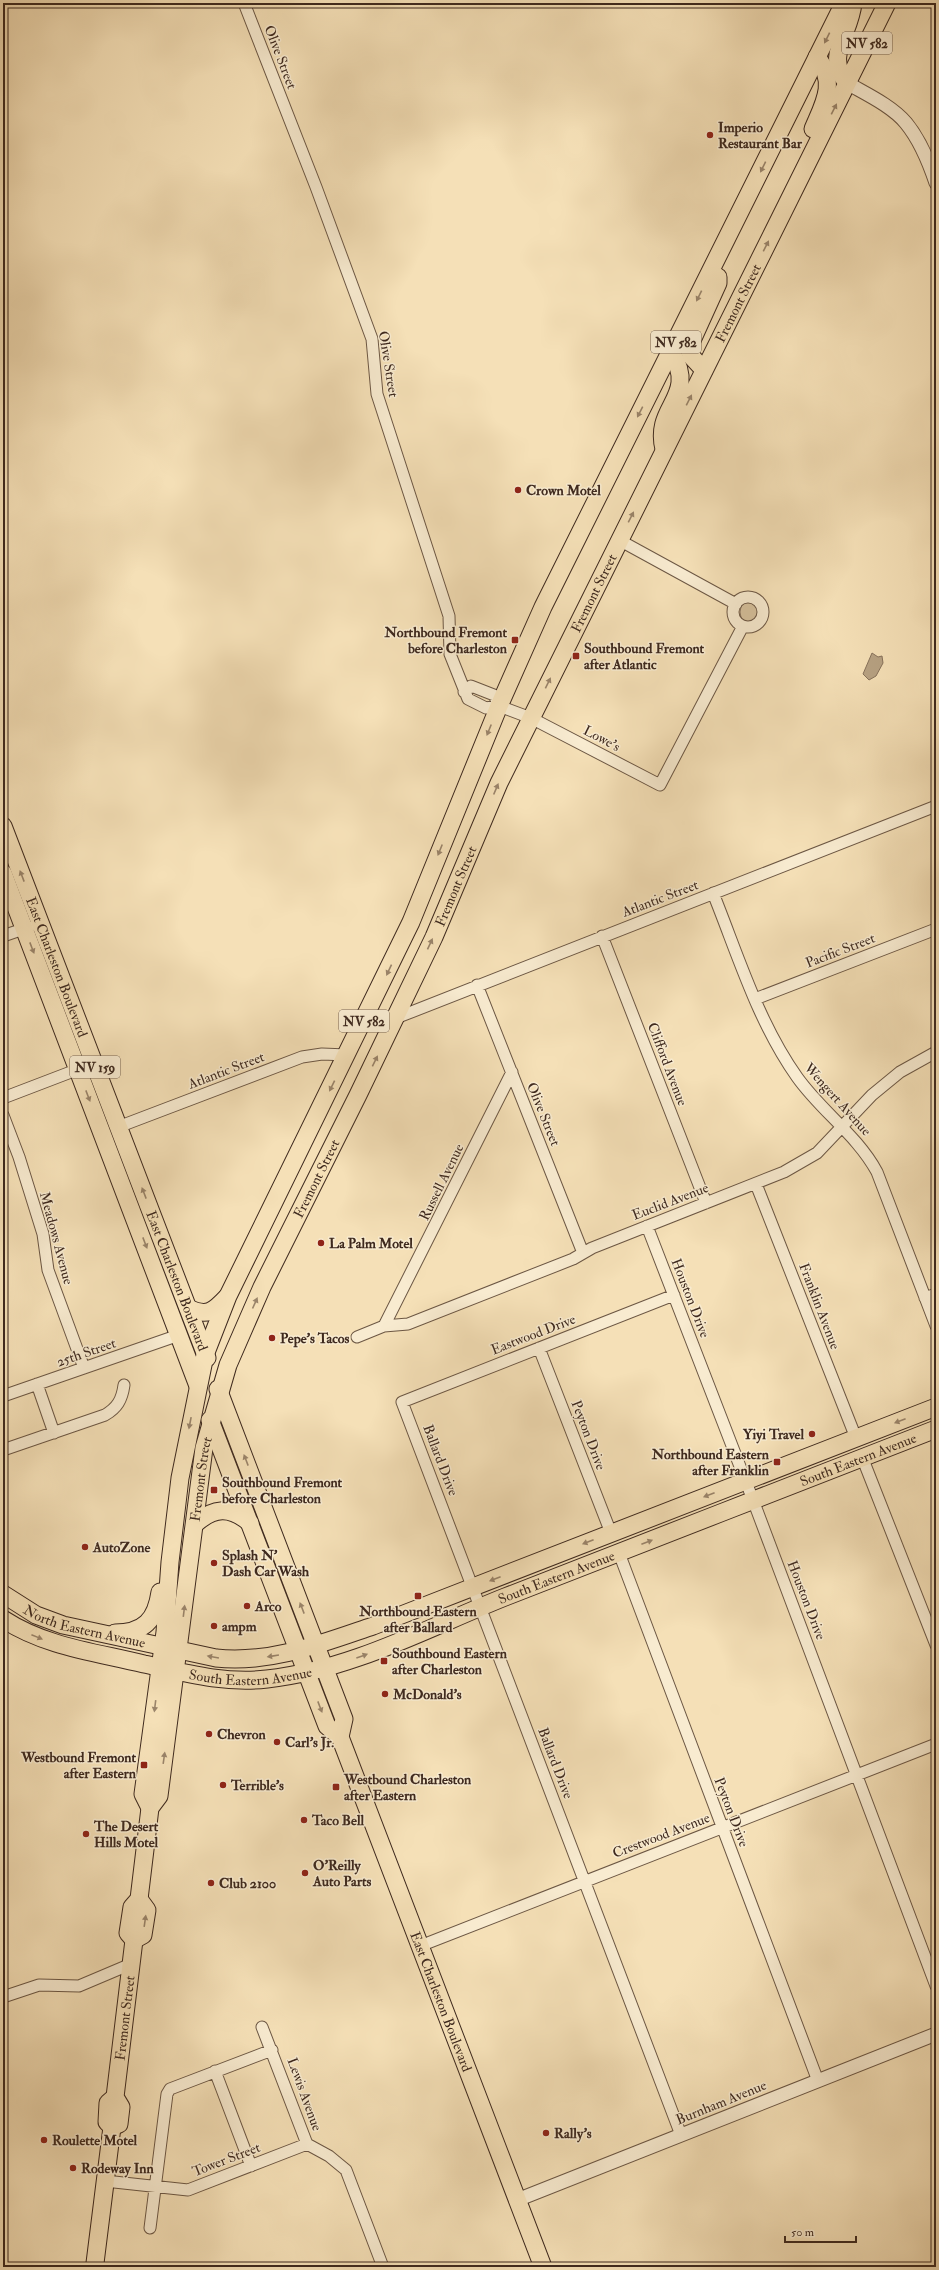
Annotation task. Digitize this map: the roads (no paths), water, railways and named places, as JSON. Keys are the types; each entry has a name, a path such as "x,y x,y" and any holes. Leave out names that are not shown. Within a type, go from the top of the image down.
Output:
{"main road":[{"name":"Fremont Street","path":"171,1648 170,1562 180,1478 205,1355 228,1296 411,922 499,706 550,595 844,3"},
{"path":"847,83 839,73 836,59 849,24 853,3"},
{"name":"Fremont Street","path":"94,2266 112,2127 119,2124 121,2107 116,2097 134,1940 128,1933 132,1907 139,1899 150,1808 159,1796 168,1669 195,1524 204,1448 219,1391 228,1365 262,1287 396,1018 434,937 499,783 530,718 887,3"},
{"path":"809,160 807,147 827,94 828,81 826,69 817,57"},
{"path":"704,370 692,356 689,347 718,283 718,273 714,264"},
{"path":"664,449 662,426 681,386 682,377 677,362 671,351"},
{"name":"East Charleston Boulevard","path":"3,826 32,926 78,1070 180,1335 211,1422 327,1726 340,1737 543,2267"},
{"name":"East Charleston Boulevard","path":"3,872 32,926 94,1063 344,1719 340,1737"},
{"path":"188,1308 200,1314 207,1312 217,1308 228,1296"},
{"name":"South Eastern Avenue","path":"171,1648 216,1658 238,1660 277,1655 299,1650 373,1626 473,1588 936,1407"},
{"name":"South Eastern Avenue","path":"168,1669 210,1678 238,1681 270,1679 325,1669 400,1641 480,1607 936,1429"},
{"path":"195,1524 211,1513 228,1510 250,1523"},
{"path":"98,1633 128,1632 141,1628 148,1623 157,1610 162,1574 170,1562"},
{"name":"North Eastern Avenue","path":"3,1594 23,1608 56,1623 171,1648"},
{"path":"3,1607 11,1610 23,1608"},
{"name":"North Eastern Avenue","path":"3,1619 35,1637 62,1646 168,1669"}],"street":[{"name":"Olive Street","path":"244,3 316,187 372,339 377,394 449,616 450,654 464,692 468,699 486,708 499,706 530,718"},
{"path":"847,83 895,113 905,122 918,142 936,183"},
{"path":"619,540 736,604"},
{"path":"744,598 754,599 761,605 763,615 758,624 750,627 743,626 735,618 734,609 736,604 744,598"},
{"name":"Lowe's","path":"530,718 660,785 743,626"},
{"name":"Atlantic Street","path":"396,1018 936,806"},
{"name":"Wengert Avenue","path":"713,893 755,1000 778,1047 797,1078 818,1103 866,1153 877,1172 936,1326"},
{"path":"3,936 32,926"},
{"name":"Pacific Street","path":"755,1000 936,929"},
{"name":"Clifford Avenue","path":"602,936 706,1203"},
{"name":"Olive Street","path":"477,985 583,1253"},
{"name":"Euclid Avenue","path":"357,1337 384,1326 408,1324 573,1259 583,1253 647,1226 784,1172 817,1153 843,1128 872,1096 900,1072 936,1052"},
{"name":"Atlantic Street","path":"118,1127 302,1057 322,1054 347,1054"},
{"path":"3,1098 94,1063"},
{"name":"Russell Avenue","path":"384,1326 512,1072"},
{"name":"Meadows Avenue","path":"3,1115 19,1157 43,1234 48,1270 84,1368"},
{"name":"Franklin Avenue","path":"756,1184 856,1438"},
{"name":"Houston Drive","path":"647,1226 858,1775 936,1986"},
{"path":"925,1298 936,1294"},
{"name":"Eastwood Drive","path":"402,1402 674,1295"},
{"name":"25th Street","path":"3,1396 180,1335"},
{"name":"Peyton Drive","path":"539,1348 611,1533"},
{"path":"37,1384 54,1433"},
{"path":"3,1450 105,1415 114,1410 120,1402 124,1385"},
{"name":"Ballard Drive","path":"402,1402 681,2135"},
{"path":"862,1458 936,1645"},
{"name":"Peyton Drive","path":"618,1553 818,2081"},
{"name":"Crestwood Avenue","path":"420,1946 936,1744"},
{"path":"3,1997 39,1985 79,1986 131,1964"},
{"name":"Lewis Avenue","path":"262,2027 307,2144 328,2156 346,2170 383,2267"},
{"name":"Burnham Avenue","path":"517,2200 936,2034"},
{"path":"150,2228 167,2094 170,2089 272,2050"},
{"path":"215,2071 251,2166"},
{"name":"Tower Street","path":"105,2181 144,2184 154,2187 188,2190 307,2144"}],"place":[{"name":"Imperio Restaurant Bar","path":"710,135"},
{"name":"Crown Motel","path":"518,490"},
{"name":"Northbound Fremont before Charleston","path":"515,640"},
{"name":"Southbound Fremont after Atlantic","path":"576,656"},
{"name":"La Palm Motel","path":"321,1243"},
{"name":"Pepe's Tacos","path":"272,1338"},
{"name":"Yiyi Travel","path":"812,1434"},
{"name":"Northbound Eastern after Franklin","path":"777,1462"},
{"name":"Southbound Fremont before Charleston","path":"214,1490"},
{"name":"AutoZone","path":"85,1547"},
{"name":"Splash N' Dash Car Wash","path":"214,1563"},
{"name":"Northbound Eastern after Ballard","path":"418,1596"},
{"name":"Arco","path":"247,1606"},
{"name":"ampm","path":"214,1626"},
{"name":"Southbound Eastern after Charleston","path":"384,1661"},
{"name":"McDonald's","path":"385,1694"},
{"name":"Chevron","path":"209,1734"},
{"name":"Carl's Jr.","path":"277,1742"},
{"name":"Westbound Fremont after Eastern","path":"144,1765"},
{"name":"Terrible's","path":"223,1785"},
{"name":"Westbound Charleston after Eastern","path":"336,1787"},
{"name":"Taco Bell","path":"304,1820"},
{"name":"The Desert Hills Motel","path":"86,1834"},
{"name":"O'Reilly Auto Parts","path":"305,1873"},
{"name":"Club 2100","path":"211,1883"},
{"name":"Rally's","path":"546,2133"},
{"name":"Roulette Motel","path":"44,2140"},
{"name":"Rodeway Inn","path":"73,2168"}]}
